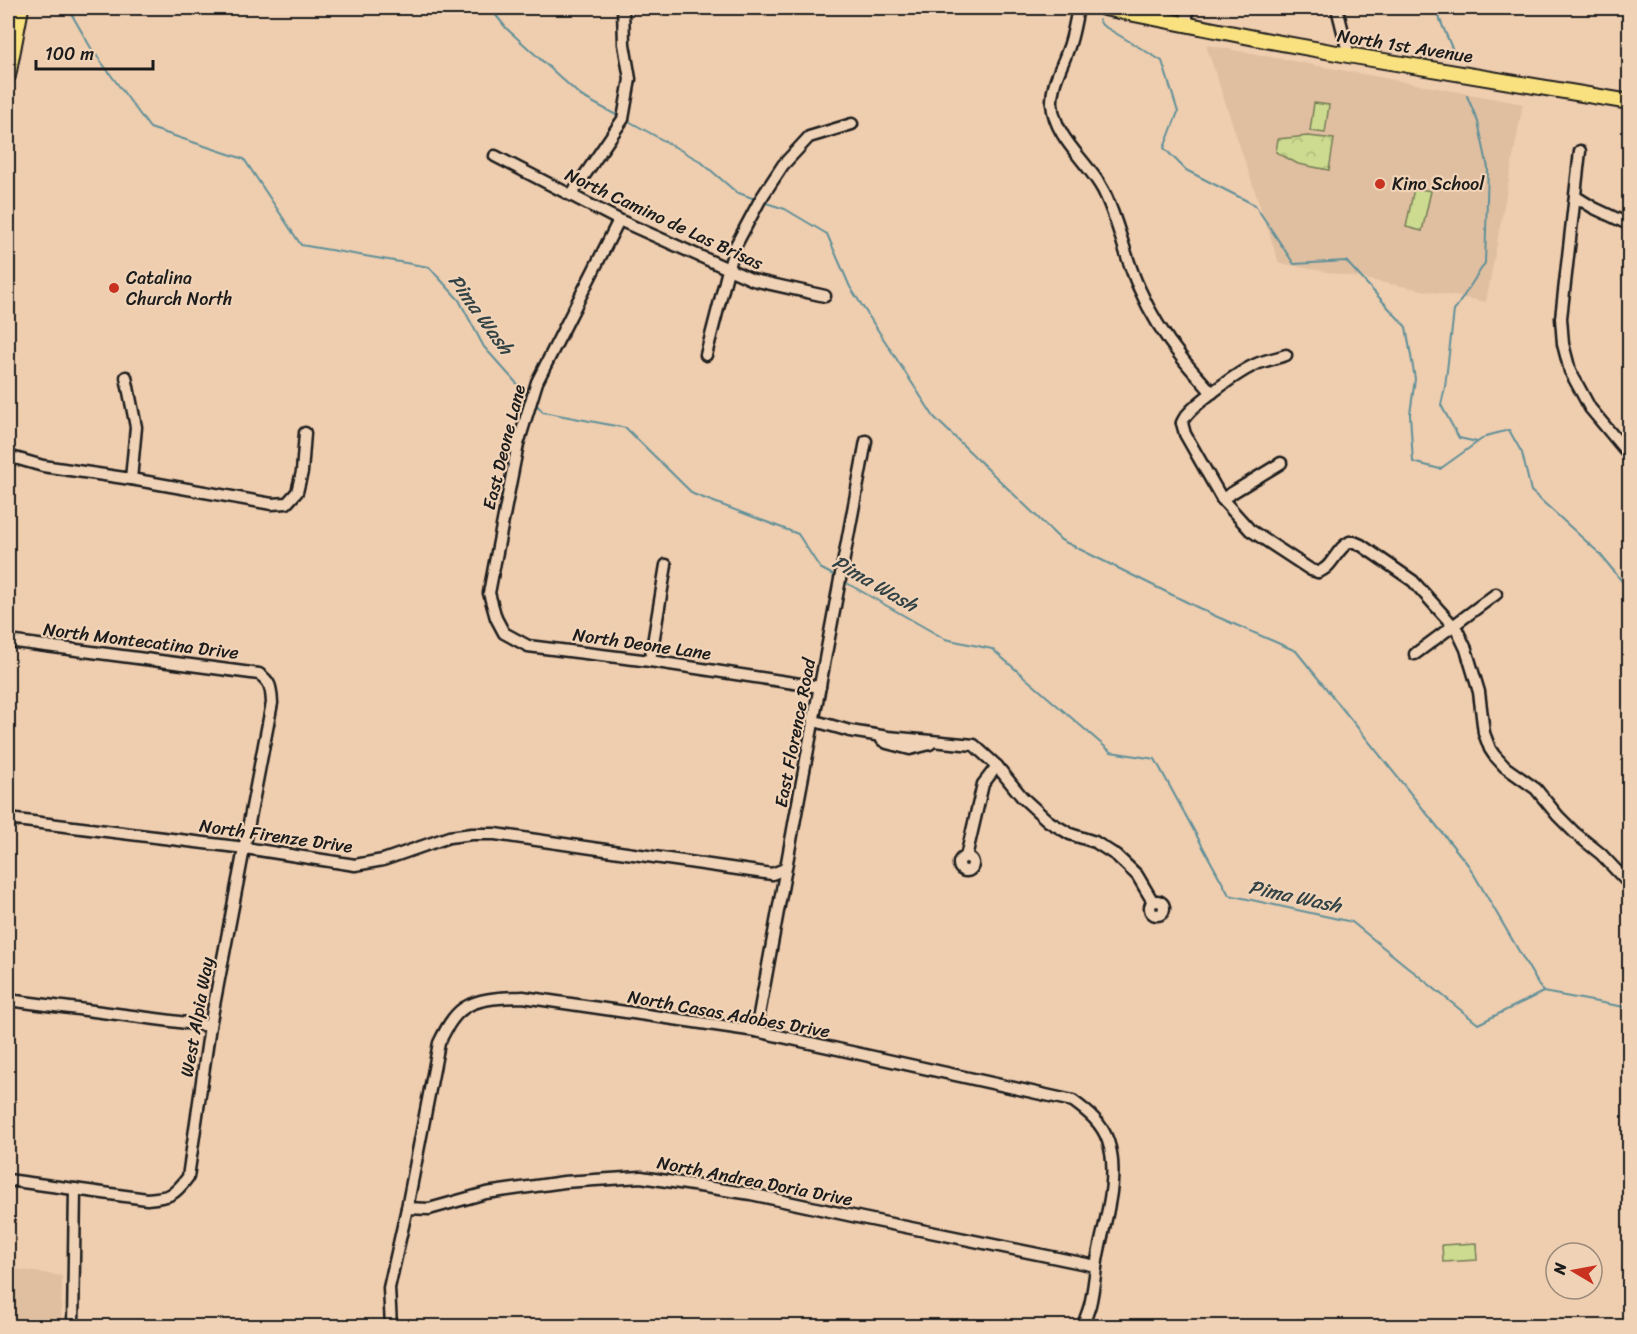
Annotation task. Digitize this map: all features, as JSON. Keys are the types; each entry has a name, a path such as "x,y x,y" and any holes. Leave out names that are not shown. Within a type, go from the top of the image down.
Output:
{"main road":[{"path":"8,76 21,8"},
{"name":"North 1st Avenue","path":"1104,8 1349,56 1629,102"}],"street":[{"path":"571,195 623,118 630,79 624,44 623,8"},
{"path":"1078,8 1072,38 1059,70 1053,93 1054,116 1060,132 1092,172 1110,205 1118,223 1132,270 1148,305 1183,359 1212,393"},
{"path":"1186,8 1188,25"},
{"path":"1337,8 1349,56"},
{"path":"706,356 736,245 760,200 783,165 809,136 852,124"},
{"path":"1580,151 1561,318 1563,344 1570,371 1590,408 1629,456"},
{"name":"North Camino de Las Brisas","path":"495,156 619,220 728,270 753,280 825,296"},
{"path":"1576,197 1629,225"},
{"name":"East Deone Lane","path":"489,593 518,444 537,382 619,220"},
{"path":"1286,355 1257,363 1212,393 1179,422 1222,500 1250,530 1318,574 1325,569 1349,539 1361,544 1413,581 1454,626 1466,649 1477,684 1484,733 1490,749 1505,766 1536,789 1558,816 1601,854 1629,885"},
{"path":"126,377 136,427 131,479"},
{"path":"8,456 43,466 272,504 287,503 297,492 302,472 305,433"},
{"name":"East Florence Road","path":"756,1031 866,441"},
{"path":"1222,500 1281,463"},
{"path":"650,661 666,565"},
{"name":"North Deone Lane","path":"489,593 496,618 504,633 528,646 650,661 820,687"},
{"path":"1415,654 1496,594"},
{"name":"North Montecatina Drive","path":"8,641 246,671 259,674 267,680"},
{"name":"West Alpia Way","path":"75,1189 147,1199 166,1197 178,1190 188,1177 210,1026 272,703 271,689 267,680"},
{"path":"815,721 870,734 887,743 910,749 939,741 974,744 997,766 1022,798 1048,821 1070,834 1095,842 1117,856 1137,875 1153,902"},
{"path":"966,857 983,784 997,766"},
{"name":"North Firenze Drive","path":"8,819 355,864 383,860 449,837 495,834 772,874 785,869"},
{"name":"North Casas Adobes Drive","path":"391,1326 389,1288 439,1042 449,1023 463,1008 489,999 523,998 756,1031 1073,1101 1101,1126 1113,1157 1113,1179 1090,1304 1083,1326"},
{"path":"8,1000 210,1026"},
{"name":"North Andrea Doria Drive","path":"407,1208 429,1209 486,1193 564,1182 641,1177 751,1194 1096,1266"},
{"path":"8,1180 75,1189 73,1326"}],"shaded area":[{"name":"Kino School","path":"1206,45 1523,104 1486,302 1279,263"},
{"path":"8,1268 62,1276 61,1326 8,1326"}],"green space":[{"path":"1314,103 1329,105 1325,133 1310,131"},
{"path":"1308,136 1334,139 1329,170 1298,164 1276,152 1278,139"},
{"path":"1414,188 1431,191 1422,231 1406,227"},
{"path":"1476,1243 1477,1260 1443,1262 1442,1245"}],"waterway":[{"name":"Pima Wash","path":"68,8 91,48 150,128 244,159 301,245 429,267 459,300 484,347 529,397"},
{"path":"490,8 507,29 581,96 620,117"},
{"path":"1435,8 1454,53"},
{"path":"1099,20 1102,25 1162,61 1178,112 1164,148 1186,170 1255,205 1294,264 1346,261 1406,327 1415,379 1410,414 1413,462 1440,469 1486,436 1509,430 1522,453 1531,491 1599,553 1630,591"},
{"path":"1467,96 1478,122 1488,168 1485,263 1454,311 1441,405 1459,438 1477,442"},
{"path":"625,119 700,161 736,192 755,199"},
{"path":"763,202 785,209 827,234 850,287 934,417 1061,540 1213,615 1296,651 1469,866 1543,992"},
{"name":"Pima Wash","path":"535,403 543,412 626,428 693,494 798,534 820,568 837,577"},
{"name":"Pima Wash","path":"845,582 945,639 992,649 1111,752 1155,759 1229,895 1352,922 1478,1024 1543,992 1630,1008"}],"place":[{"name":"Kino School","path":"1380,184"},
{"name":"Catalina Church North","path":"114,288"}]}
